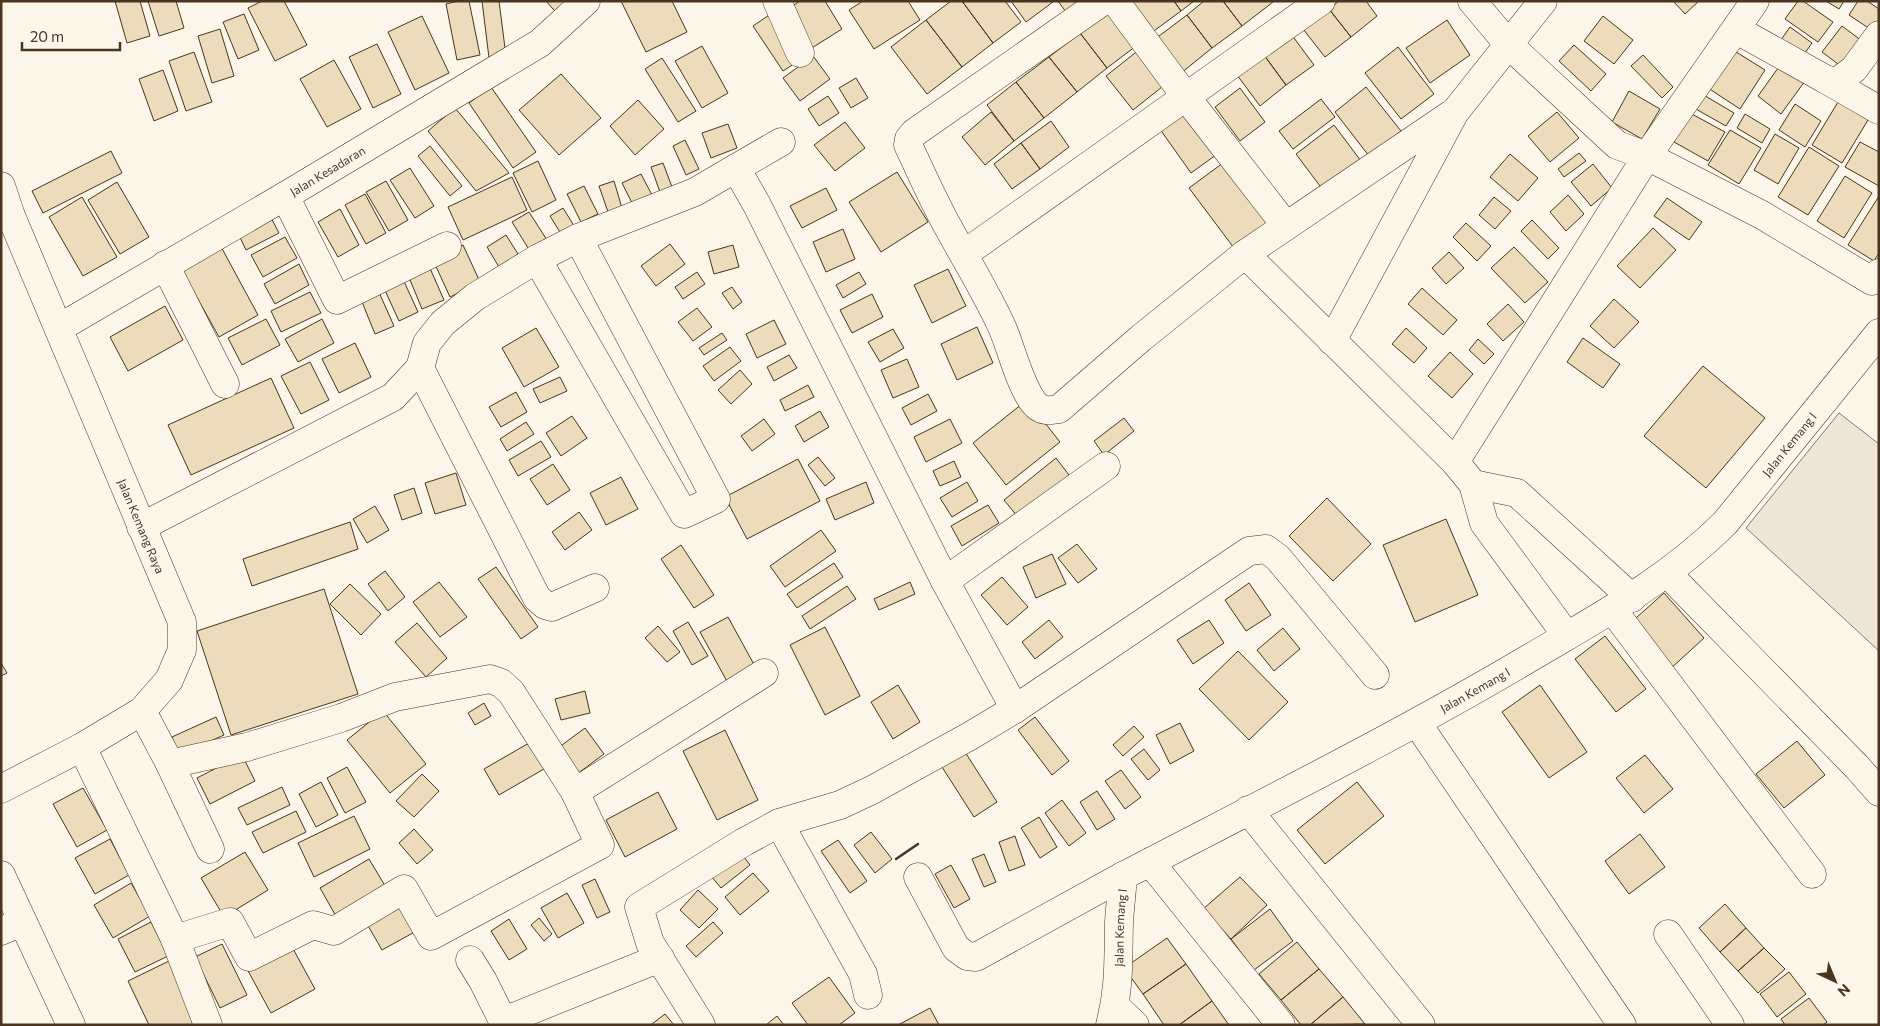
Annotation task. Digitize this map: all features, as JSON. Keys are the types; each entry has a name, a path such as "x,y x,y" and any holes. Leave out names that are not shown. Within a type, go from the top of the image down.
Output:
{"street":[{"name":"Jalan Kesadaran","path":"59,328 285,196 540,43 586,1"},
{"path":"777,1 800,53"},
{"path":"1103,1 914,133 909,139 908,145 947,226 964,254 1002,328 1032,399 1038,407 1046,411 1059,409 1141,338 1245,254 1372,170 1455,112"},
{"path":"1115,1 1186,97 1286,226"},
{"path":"964,254 1321,1"},
{"path":"1472,1 1508,45 1617,145 1647,156 1762,215 1872,281 1879,273"},
{"path":"1332,341 1455,112 1543,1"},
{"path":"1455,462 1647,156 1737,30 1755,1"},
{"path":"1737,30 1879,110"},
{"path":"1825,79 1838,82 1854,69 1879,35"},
{"path":"141,527 392,397 420,368 427,344 443,323 475,297 537,259 578,238 694,192 781,142"},
{"path":"736,168 757,205 945,581 1015,710"},
{"name":"Jalan Kemang Raya","path":"1,186 11,216 131,497 141,527 182,622 182,650 169,680 142,711 82,747 1,789"},
{"path":"285,196 337,300 447,246"},
{"path":"537,259 684,514 716,499 578,238"},
{"path":"1245,254 1455,462 1473,484 1484,524 1567,636"},
{"path":"165,265 224,384"},
{"name":"Jalan Kemang I","path":"1113,1015 1119,976 1119,921 1123,876 1417,723 1622,603 1667,573 1701,548 1725,523 1879,333"},
{"path":"420,368 537,598 544,605 552,607 596,588"},
{"path":"945,581 1106,466"},
{"path":"1473,484 1517,493 1622,603 1812,874"},
{"path":"702,1025 650,942 638,907 744,842 779,823 840,805 872,790 1015,710 1249,551 1266,549 1278,558 1375,674"},
{"path":"1667,573 1857,767 1879,792"},
{"path":"575,792 764,673"},
{"path":"170,764 247,747 341,718 395,697 490,680 500,683 511,692 575,792 600,845 431,936 404,889 334,931 313,925 249,957 230,922 175,938"},
{"path":"142,711 170,764 210,849"},
{"path":"1417,723 1622,1025"},
{"path":"82,747 175,938 208,1025"},
{"path":"1248,810 1421,1025"},
{"path":"779,823 863,974 868,995"},
{"path":"1150,862 1280,1025"},
{"path":"1,874 12,926 71,1025"},
{"path":"918,877 956,948 966,956 976,957 1123,876"},
{"path":"1668,934 1730,1025"},
{"path":"470,960 505,1023 660,958"},
{"path":"1113,1015 1135,1025"}],"shaded area":[{"path":"1839,413 1879,444 1879,651 1746,528"}],"building":[{"path":"115,1 140,1 150,36 127,43"},
{"path":"148,1 176,1 184,28 159,36"},
{"path":"262,1 284,1 307,45 275,61 248,8"},
{"path":"469,1 480,55 457,60 446,4"},
{"path":"482,1 499,1 506,56 489,58"},
{"path":"546,1 578,1 560,17"},
{"path":"621,1 672,1 687,32 646,52"},
{"path":"800,1 825,1 842,29 807,51 783,12"},
{"path":"863,1 908,1 920,20 874,49 849,10"},
{"path":"951,1 962,1 993,43 962,67 926,20"},
{"path":"962,1 1005,1 1021,22 993,43"},
{"path":"1011,1 1053,1 1053,2 1026,22"},
{"path":"1058,1 1086,1 1068,15"},
{"path":"1122,1 1174,1 1181,11 1147,36"},
{"path":"1174,1 1194,1 1181,11"},
{"path":"1204,1 1223,1 1242,26 1212,48 1187,15"},
{"path":"1223,1 1272,1 1273,2 1242,26"},
{"path":"1339,1 1366,1 1377,16 1351,37 1329,9"},
{"path":"1673,1 1699,1 1685,14"},
{"path":"1798,1 1803,1 1833,22 1818,42 1785,19"},
{"path":"1826,1 1844,1 1839,9"},
{"path":"1858,1 1867,1 1879,9 1879,29 1876,33 1849,15"},
{"path":"1112,7 1140,43 1107,68 1080,33"},
{"path":"1329,9 1351,37 1325,57 1303,29"},
{"path":"772,13 803,58 783,71 753,26"},
{"path":"244,14 259,50 238,59 223,22"},
{"path":"1187,15 1212,48 1181,73 1155,39"},
{"path":"422,16 449,73 415,90 388,32"},
{"path":"1603,16 1633,40 1614,64 1584,41"},
{"path":"926,20 962,67 927,94 891,47"},
{"path":"1447,20 1470,55 1430,83 1406,48"},
{"path":"1842,26 1866,44 1846,70 1822,52"},
{"path":"1790,27 1812,43 1800,60 1778,44"},
{"path":"220,29 234,76 212,83 198,36"},
{"path":"1080,33 1107,68 1077,92 1049,57"},
{"path":"1291,34 1314,65 1286,85 1264,55"},
{"path":"377,44 401,94 373,108 349,57"},
{"path":"1574,45 1606,74 1591,91 1559,61"},
{"path":"702,46 728,93 702,108 675,61"},
{"path":"1398,47 1434,94 1401,119 1365,73"},
{"path":"1140,49 1167,83 1133,110 1106,76"},
{"path":"1733,50 1765,70 1740,109 1708,88"},
{"path":"194,52 212,102 186,111 169,61"},
{"path":"1264,55 1286,85 1260,106 1237,75"},
{"path":"1643,55 1673,87 1662,98 1631,66"},
{"path":"813,56 830,79 800,101 783,78"},
{"path":"1049,57 1077,92 1044,118 1016,82"},
{"path":"662,58 696,111 678,122 645,69"},
{"path":"334,60 361,109 327,127 300,79"},
{"path":"1781,64 1805,81 1781,114 1758,96"},
{"path":"163,70 178,111 154,121 139,79"},
{"path":"561,74 601,118 559,155 519,110"},
{"path":"856,78 868,98 851,108 839,88"},
{"path":"1016,82 1044,118 1014,141 987,105"},
{"path":"491,87 536,152 513,168 469,103"},
{"path":"1366,87 1401,131 1369,156 1335,112"},
{"path":"1240,88 1265,122 1240,141 1215,107"},
{"path":"1629,91 1660,109 1642,139 1612,122"},
{"path":"1702,94 1734,113 1726,126 1694,108"},
{"path":"828,96 839,113 819,126 808,109"},
{"path":"1321,99 1335,117 1293,149 1279,131"},
{"path":"638,100 664,129 635,155 610,126"},
{"path":"1838,102 1868,120 1842,163 1812,145"},
{"path":"1795,104 1821,121 1805,147 1779,130"},
{"path":"1187,105 1220,152 1191,173 1157,125"},
{"path":"455,108 509,173 476,191 428,131"},
{"path":"991,112 1014,141 985,165 962,137"},
{"path":"1557,112 1579,138 1550,162 1528,136"},
{"path":"1690,113 1725,132 1708,161 1674,142"},
{"path":"1745,114 1770,129 1762,143 1737,128"},
{"path":"1051,121 1069,147 1040,169 1021,143"},
{"path":"845,122 865,148 835,171 814,145"},
{"path":"728,124 737,148 711,158 702,133"},
{"path":"1334,125 1361,161 1323,190 1296,154"},
{"path":"1730,130 1761,148 1739,184 1708,165"},
{"path":"1775,134 1799,148 1778,184 1754,170"},
{"path":"685,140 699,169 686,175 673,146"},
{"path":"1860,142 1879,152 1879,186 1845,167"},
{"path":"1021,143 1040,169 1012,189 994,164"},
{"path":"430,146 462,186 450,196 418,156"},
{"path":"1809,147 1839,166 1808,215 1778,197"},
{"path":"111,151 122,173 43,213 32,191"},
{"path":"1579,153 1586,161 1564,177 1558,169"},
{"path":"1510,154 1538,178 1518,201 1490,177"},
{"path":"1227,160 1275,224 1237,252 1189,188"},
{"path":"538,161 556,200 532,212 513,173"},
{"path":"663,163 672,187 660,192 651,167"},
{"path":"1593,164 1612,188 1591,206 1571,182"},
{"path":"410,168 434,206 415,218 390,180"},
{"path":"897,172 928,222 881,252 849,202"},
{"path":"641,174 652,195 633,205 622,183"},
{"path":"1845,176 1872,193 1844,238 1817,221"},
{"path":"512,177 527,210 463,240 448,207"},
{"path":"386,181 408,220 389,231 366,192"},
{"path":"614,181 622,208 608,212 599,186"},
{"path":"117,182 149,237 120,254 88,200"},
{"path":"584,186 598,214 581,222 567,194"},
{"path":"826,188 837,210 802,228 790,206"},
{"path":"365,194 386,233 366,244 345,205"},
{"path":"1568,195 1584,214 1566,231 1550,212"},
{"path":"1879,196 1879,253 1874,261 1848,245"},
{"path":"82,197 117,257 83,276 49,217"},
{"path":"1494,197 1511,211 1495,229 1479,215"},
{"path":"1667,198 1702,222 1689,240 1654,216"},
{"path":"563,208 576,229 563,237 550,216"},
{"path":"340,209 359,245 338,257 318,222"},
{"path":"268,212 279,233 246,250 236,229"},
{"path":"529,212 547,240 530,251 512,222"},
{"path":"1532,220 1559,248 1548,259 1521,231"},
{"path":"1466,223 1491,246 1477,261 1453,237"},
{"path":"1653,228 1676,250 1640,288 1617,266"},
{"path":"843,229 855,259 826,272 813,242"},
{"path":"506,235 518,254 499,267 487,247"},
{"path":"285,237 297,258 263,277 251,255"},
{"path":"219,243 258,315 219,337 179,265"},
{"path":"670,244 685,264 656,286 641,266"},
{"path":"463,245 480,282 450,297 433,260"},
{"path":"733,245 739,267 714,274 708,252"},
{"path":"1514,247 1548,282 1525,303 1491,268"},
{"path":"1449,252 1464,268 1446,284 1432,268"},
{"path":"299,264 309,285 275,304 264,284"},
{"path":"429,266 444,300 422,309 408,275"},
{"path":"948,269 966,306 932,323 914,285"},
{"path":"697,272 705,284 683,299 675,287"},
{"path":"859,272 866,284 843,298 836,285"},
{"path":"402,277 418,312 399,321 383,286"},
{"path":"732,287 742,302 733,309 722,293"},
{"path":"1422,288 1457,320 1443,335 1408,304"},
{"path":"378,290 394,326 375,334 360,297"},
{"path":"310,292 321,313 281,332 271,311"},
{"path":"872,294 883,317 852,333 840,310"},
{"path":"1614,299 1639,322 1614,348 1590,326"},
{"path":"1508,304 1524,322 1503,341 1487,324"},
{"path":"165,306 183,340 128,371 110,337"},
{"path":"697,308 712,327 693,341 678,322"},
{"path":"266,319 280,345 242,365 228,338"},
{"path":"322,319 334,343 298,362 285,339"},
{"path":"774,320 786,344 757,358 746,334"},
{"path":"977,327 993,363 957,380 941,344"},
{"path":"536,328 559,367 524,387 502,348"},
{"path":"1406,328 1427,348 1414,363 1392,344"},
{"path":"893,329 904,348 880,362 868,342"},
{"path":"722,333 727,340 704,355 699,348"},
{"path":"1583,338 1620,364 1603,388 1567,362"},
{"path":"1478,339 1494,354 1484,364 1469,350"},
{"path":"355,343 371,377 339,393 322,359"},
{"path":"730,347 741,361 714,381 703,366"},
{"path":"1450,352 1473,374 1452,398 1428,376"},
{"path":"789,355 797,368 774,381 767,367"},
{"path":"907,359 919,387 893,398 881,370"},
{"path":"310,362 329,400 301,414 281,376"},
{"path":"1703,366 1765,418 1706,488 1644,436"},
{"path":"740,370 752,384 731,404 718,390"},
{"path":"560,377 567,391 540,403 533,389"},
{"path":"271,378 294,428 191,475 168,425"},
{"path":"808,385 814,397 785,411 780,400"},
{"path":"516,392 527,412 501,427 489,407"},
{"path":"928,394 937,411 911,425 902,408"},
{"path":"1027,400 1060,442 1006,485 973,443"},
{"path":"820,411 829,427 804,442 795,426"},
{"path":"572,416 587,438 561,456 546,433"},
{"path":"1124,418 1134,431 1104,455 1094,441"},
{"path":"764,419 775,434 752,451 741,436"},
{"path":"950,419 962,443 926,462 914,437"},
{"path":"526,422 534,434 507,451 500,439"},
{"path":"541,441 551,457 518,476 509,460"},
{"path":"818,457 835,478 825,486 808,465"},
{"path":"1056,458 1069,475 1018,517 1004,500"},
{"path":"798,459 820,501 747,539 725,497"},
{"path":"954,461 961,477 940,486 933,471"},
{"path":"553,464 570,490 547,505 530,479"},
{"path":"456,473 466,505 435,514 425,483"},
{"path":"621,477 638,509 606,525 590,493"},
{"path":"866,482 874,503 835,520 826,499"},
{"path":"967,482 978,501 952,517 940,498"},
{"path":"414,488 422,513 402,520 394,495"},
{"path":"1327,498 1371,544 1333,581 1289,536"},
{"path":"988,505 999,523 962,546 951,526"},
{"path":"375,506 389,530 367,543 353,519"},
{"path":"579,512 592,530 565,550 552,532"},
{"path":"1446,519 1478,595 1415,622 1383,545"},
{"path":"350,522 358,549 252,586 243,559"},
{"path":"821,530 836,551 785,587 770,566"},
{"path":"1077,544 1097,569 1078,583 1058,558"},
{"path":"681,545 714,595 694,608 661,559"},
{"path":"1052,554 1066,584 1036,598 1023,567"},
{"path":"834,563 843,577 797,608 787,594"},
{"path":"496,567 538,627 521,639 478,579"},
{"path":"385,571 405,597 388,611 368,584"},
{"path":"1002,577 1028,607 1007,625 981,595"},
{"path":"439,582 467,617 440,637 413,602"},
{"path":"910,582 915,594 879,610 874,599"},
{"path":"1249,583 1271,615 1246,631 1225,600"},
{"path":"350,584 381,614 361,635 330,604"},
{"path":"847,586 856,599 810,629 802,616"},
{"path":"324,589 358,694 231,735 197,631"},
{"path":"1664,593 1704,638 1668,671 1627,626"},
{"path":"728,617 757,670 729,685 700,632"},
{"path":"1049,620 1063,637 1035,659 1022,642"},
{"path":"1209,620 1224,643 1193,664 1177,640"},
{"path":"688,622 708,656 692,665 673,631"},
{"path":"417,623 447,658 426,677 395,642"},
{"path":"658,626 680,652 667,662 645,638"},
{"path":"825,627 860,696 825,715 790,645"},
{"path":"1283,628 1300,649 1274,671 1257,650"},
{"path":"1605,636 1646,689 1616,712 1575,659"},
{"path":"1238,651 1288,702 1249,740 1199,689"},
{"path":"1,663 7,673 1,676"},
{"path":"898,685 920,722 893,739 871,702"},
{"path":"1540,685 1587,752 1549,778 1502,712"},
{"path":"585,691 590,713 561,720 555,699"},
{"path":"484,703 491,716 475,725 468,713"},
{"path":"383,711 426,764 390,793 347,740"},
{"path":"216,717 224,735 179,755 172,737"},
{"path":"1035,717 1069,761 1052,775 1018,730"},
{"path":"1180,723 1194,751 1170,764 1156,735"},
{"path":"1134,726 1144,737 1123,756 1113,745"},
{"path":"585,728 604,754 577,774 558,748"},
{"path":"725,730 758,800 717,820 683,751"},
{"path":"1797,741 1825,775 1784,808 1756,774"},
{"path":"529,743 544,769 499,795 484,769"},
{"path":"1144,749 1160,770 1148,780 1131,759"},
{"path":"965,752 997,802 974,817 942,767"},
{"path":"242,755 255,781 210,804 197,778"},
{"path":"1645,755 1673,789 1644,813 1616,778"},
{"path":"347,767 366,802 345,813 327,778"},
{"path":"1121,770 1141,797 1125,809 1105,781"},
{"path":"422,774 439,791 414,817 396,801"},
{"path":"321,782 338,815 316,827 299,794"},
{"path":"1357,782 1384,816 1325,864 1297,830"},
{"path":"282,787 290,805 247,825 238,808"},
{"path":"83,788 107,830 77,847 53,804"},
{"path":"1097,791 1115,819 1097,830 1080,802"},
{"path":"658,792 677,829 625,857 606,820"},
{"path":"1062,800 1086,833 1069,846 1045,813"},
{"path":"296,811 306,832 263,853 252,832"},
{"path":"354,816 370,849 314,877 298,843"},
{"path":"1039,817 1057,847 1040,858 1021,828"},
{"path":"414,829 433,850 417,864 399,843"},
{"path":"871,832 892,859 875,873 854,845"},
{"path":"1640,834 1665,867 1629,894 1605,861"},
{"path":"1015,836 1025,865 1009,871 999,842"},
{"path":"110,839 129,875 95,894 75,858"},
{"path":"838,840 867,881 850,893 821,851"},
{"path":"245,852 268,890 224,917 201,878"},
{"path":"741,853 750,865 721,888 711,876"},
{"path":"984,854 996,882 984,887 972,859"},
{"path":"369,859 387,889 337,918 320,888"},
{"path":"951,865 970,899 954,908 935,874"},
{"path":"753,873 769,891 740,915 725,897"},
{"path":"1240,877 1267,905 1231,939 1203,909"},
{"path":"595,879 610,912 597,918 582,885"},
{"path":"131,883 150,916 113,938 94,905"},
{"path":"698,890 718,909 699,928 680,910"},
{"path":"567,893 584,923 558,938 541,908"},
{"path":"401,895 420,929 382,950 363,917"},
{"path":"1725,904 1746,928 1720,952 1699,928"},
{"path":"1270,909 1293,941 1254,970 1231,939"},
{"path":"539,918 552,934 544,941 531,925"},
{"path":"509,919 527,949 509,960 491,931"},
{"path":"151,922 168,956 135,972 118,939"},
{"path":"713,922 723,933 696,957 686,946"},
{"path":"1746,928 1764,948 1738,971 1720,952"},
{"path":"1167,938 1186,964 1143,994 1124,968"},
{"path":"1297,942 1319,969 1281,1000 1259,974"},
{"path":"222,944 247,995 220,1008 195,957"},
{"path":"291,945 315,989 271,1013 247,969"},
{"path":"1764,948 1785,969 1758,993 1738,971"},
{"path":"169,961 200,1025 149,1025 128,981"},
{"path":"1186,964 1212,1001 1179,1025 1164,1025 1143,994"},
{"path":"1319,969 1343,997 1310,1025 1301,1025 1281,1000"},
{"path":"1789,972 1806,994 1777,1017 1760,994"},
{"path":"829,977 855,1013 839,1025 808,1025 792,1003"},
{"path":"1343,997 1365,1024 1310,1025"},
{"path":"1809,998 1827,1022 1823,1025 1785,1025 1781,1019"},
{"path":"1212,1001 1229,1025 1179,1025"},
{"path":"930,1008 939,1025 898,1025"},
{"path":"665,1014 674,1025 652,1024"},
{"path":"777,1016 784,1025 766,1025"}],"wall":[{"path":"896,859 918,844"}]}
